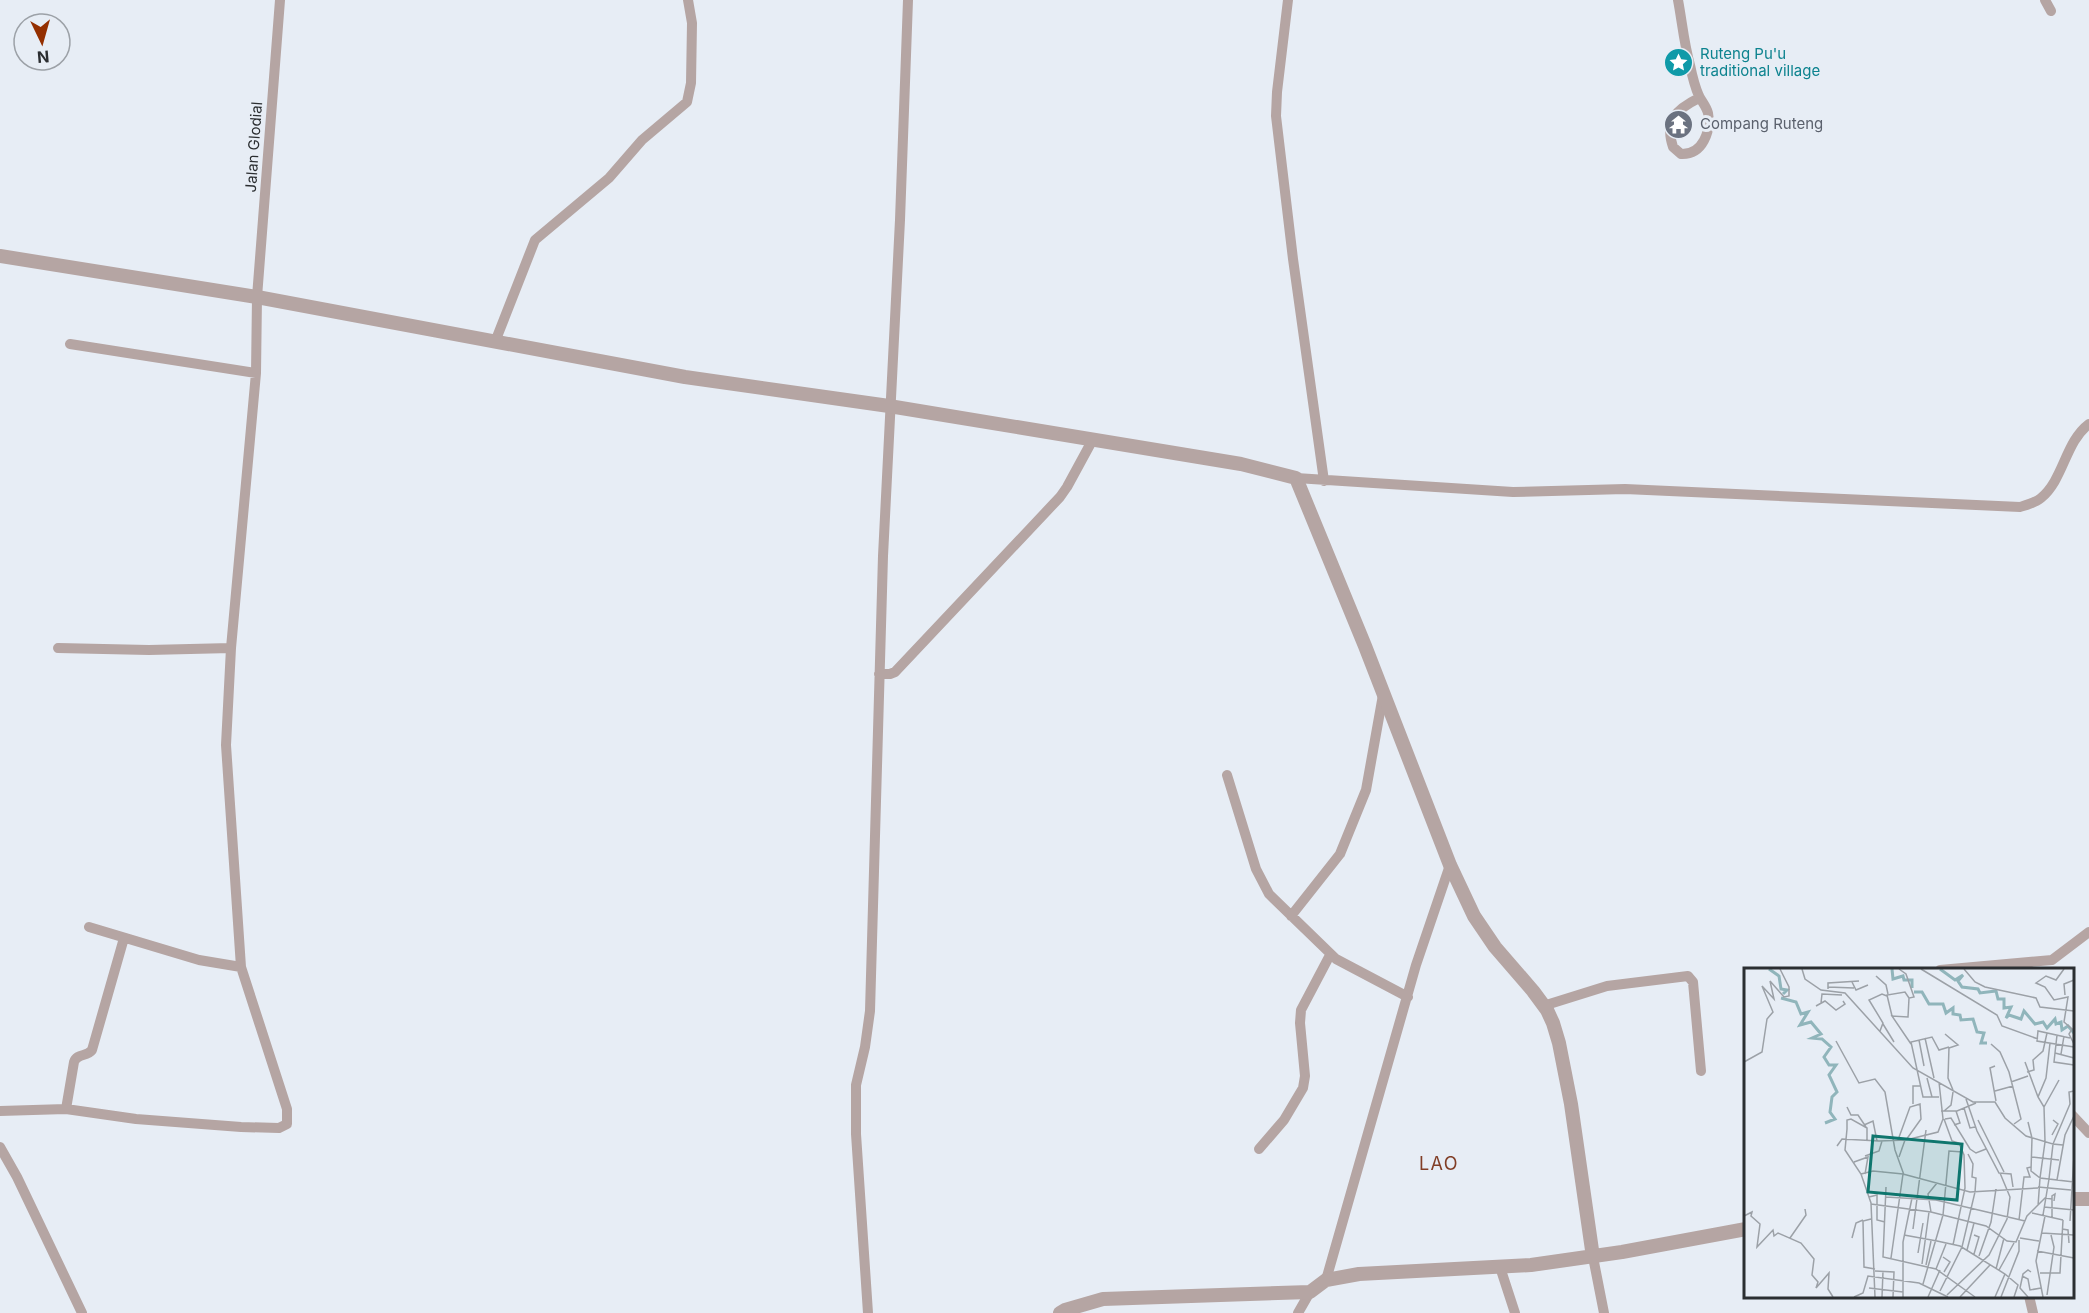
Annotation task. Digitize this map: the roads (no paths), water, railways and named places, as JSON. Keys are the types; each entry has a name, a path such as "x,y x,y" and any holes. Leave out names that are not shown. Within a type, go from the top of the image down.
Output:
{"street":[{"name":"Jalan Glodial","path":"66,1109 136,1119 241,1127 279,1128 285,1126 287,1109 241,967 226,745 231,648 256,373 257,297 280,0"},
{"path":"495,342 536,240 609,178 642,140 687,102 691,83 692,23 687,0"},
{"path":"868,1313 856,1134 856,1085 870,1011 889,406 900,220 908,0"},
{"path":"1288,0 1276,116 1324,481"},
{"path":"1678,0 1689,64 1700,98 1707,110 1708,128 1700,147 1692,152 1681,154 1672,147 1670,127 1680,108 1700,98"},
{"path":"2045,0 2051,11"},
{"path":"0,255 257,297 685,377 889,406 1241,464 1296,478 1324,481 1513,492 1625,489 2020,507 2033,503 2048,490 2081,430 2089,424"},
{"path":"70,344 256,373"},
{"path":"879,674 895,672 1060,498 1092,441"},
{"path":"1296,478 1450,865 1474,916 1495,947 1543,1006 1553,1023 1569,1094 1593,1257 1604,1313"},
{"path":"58,648 137,651 231,648"},
{"path":"1291,915 1340,854 1364,795 1383,695"},
{"path":"1227,775 1258,874 1269,894 1330,955 1408,997"},
{"path":"1326,1280 1416,965 1450,865"},
{"path":"88,927 199,960 241,967"},
{"path":"1952,968 2052,960 2089,932"},
{"path":"0,1111 66,1109 74,1062 77,1056 90,1053 92,1050 124,938"},
{"path":"1259,1149 1284,1120 1304,1088 1301,1010 1330,955"},
{"path":"1543,1006 1607,986 1689,976 1693,982 1701,1071"},
{"path":"2074,1116 2089,1133"},
{"path":"0,1148 17,1177 82,1313"},
{"path":"1298,1313 1310,1292 1326,1280 1367,1273 1531,1265 1593,1257 1744,1229"},
{"path":"1500,1267 1515,1313"},
{"path":"1063,1312 1103,1299 1310,1292"},
{"path":"2029,1298 2032,1313"}],"place":[{"name":"Ruteng Pu'u traditional village","path":"1679,63"},
{"name":"Compang Ruteng","path":"1679,124"}],"district":[{"name":"LAO","path":"1439,1164"}]}
